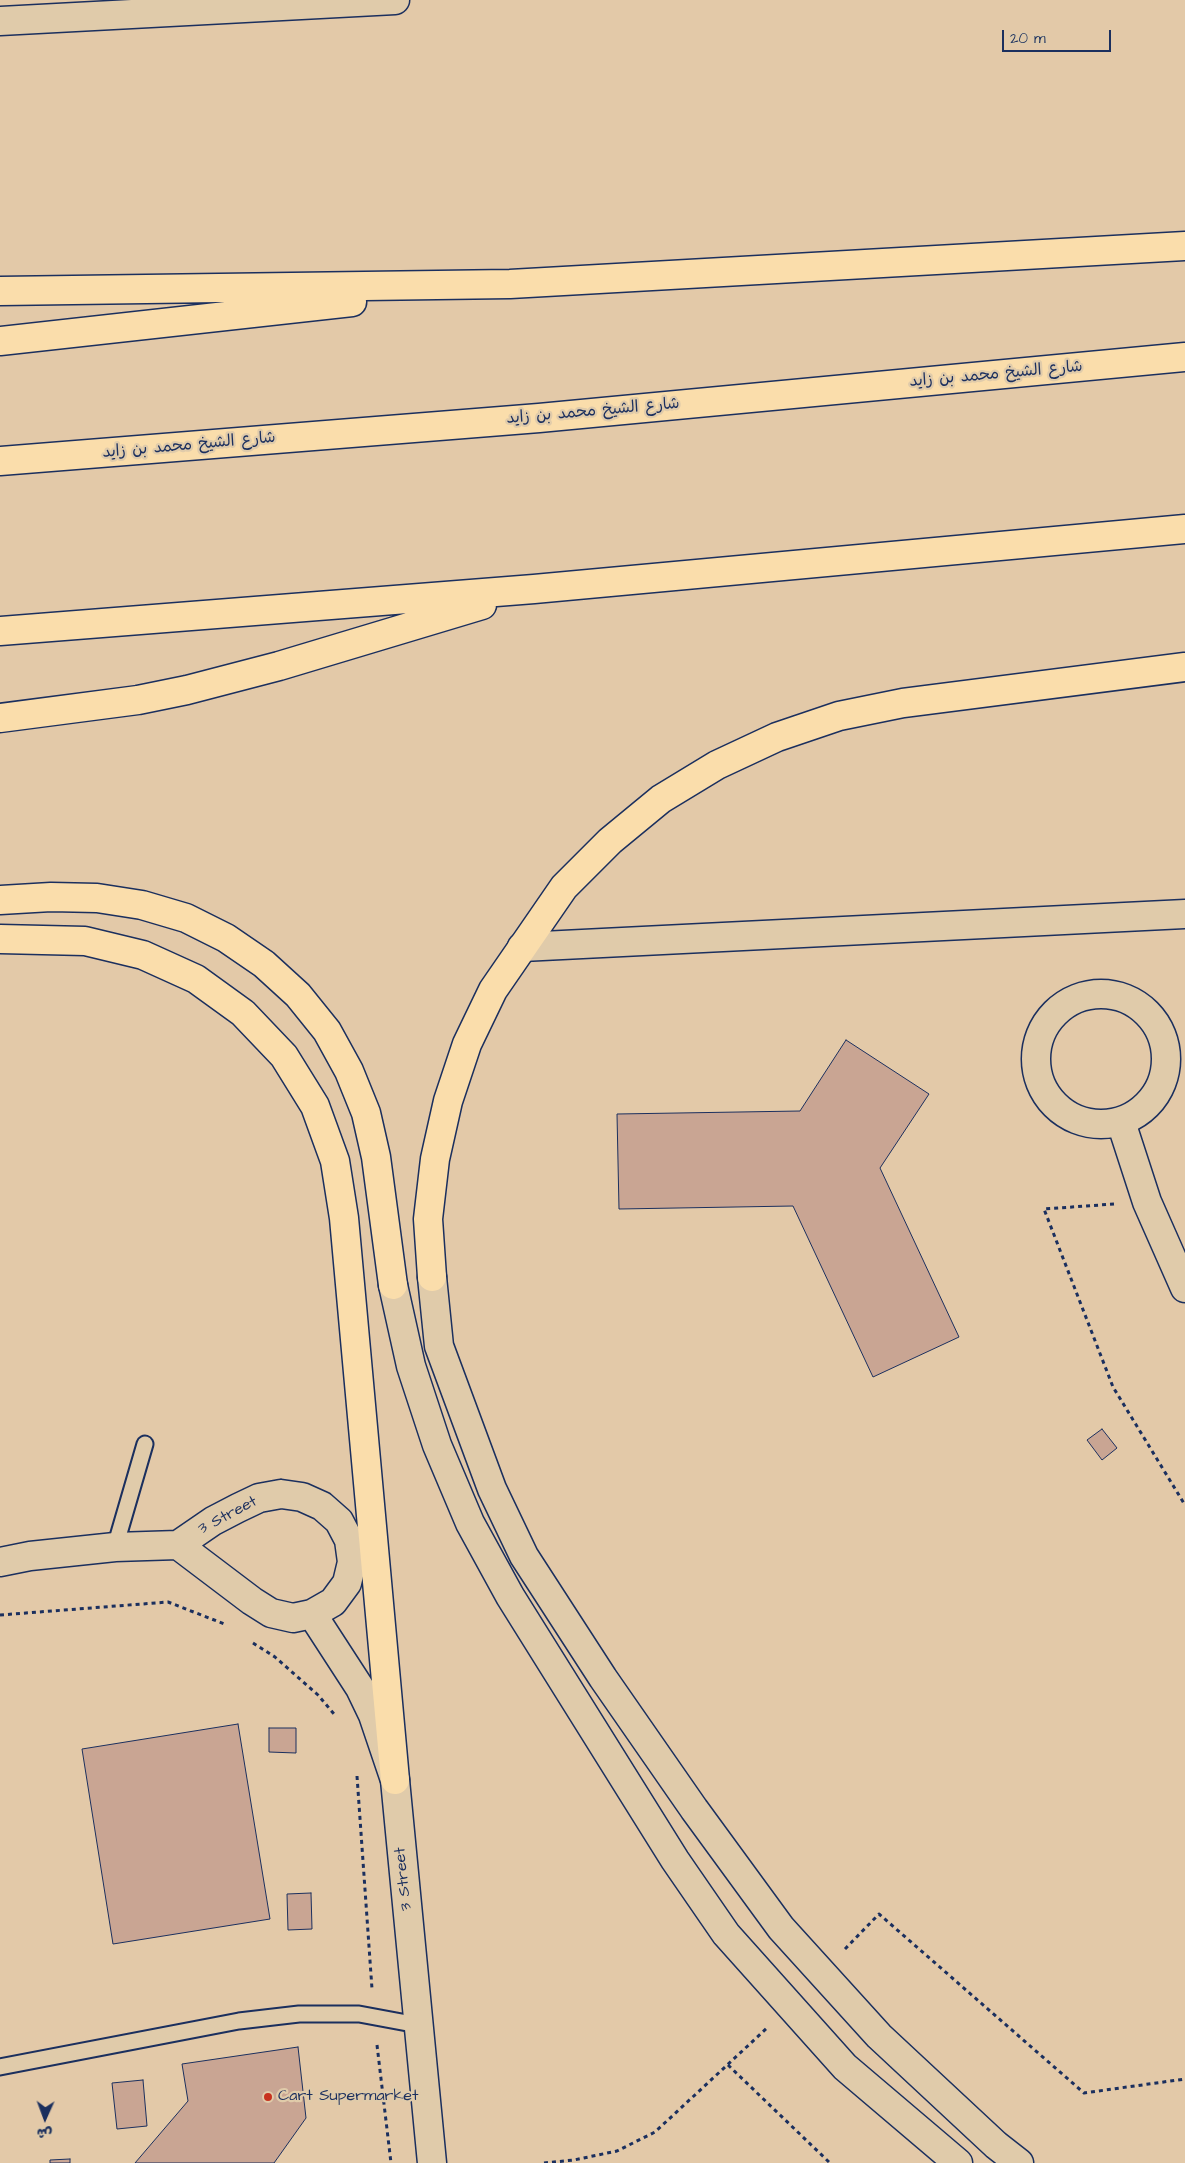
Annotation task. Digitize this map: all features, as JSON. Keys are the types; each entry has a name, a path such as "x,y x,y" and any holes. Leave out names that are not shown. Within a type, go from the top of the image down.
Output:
{"highway":[{"path":"0,291 510,284 1185,246"},
{"path":"0,341 510,284"},
{"name":"شارع الشيخ محمد بن زايد","path":"0,461 539,418 1185,357"},
{"path":"0,631 534,589 1185,529"},
{"path":"0,718 138,700 187,690 279,666 534,589"},
{"path":"432,1277 428,1219 435,1159 448,1101 467,1044 493,990 564,887 610,841 661,799 717,765 777,737 839,716 903,703 1185,667"},
{"path":"0,900 51,897 96,898 142,905 186,918 226,938 264,964 298,996 331,1039 349,1070 366,1113 376,1157 393,1285"},
{"path":"0,939 85,941 143,955 196,979 244,1013 284,1056 315,1106 335,1161 344,1218 394,1780"}],"street":[{"path":"0,21 395,0"},
{"path":"522,948 1185,914"},
{"path":"1105,993 1127,998 1146,1011 1160,1029 1167,1050 1166,1073 1157,1094 1141,1111 1121,1122 1098,1124 1076,1119 1056,1107 1042,1089 1036,1067 1037,1044 1046,1023 1061,1006 1082,996 1105,993"},
{"path":"1121,1122 1147,1202 1185,1288"},
{"path":"432,1277 439,1346 492,1489 524,1556 603,1678 780,1928 878,2036 996,2145 1019,2163"},
{"path":"393,1285 411,1366 437,1445 470,1523 510,1596 675,1860 726,1934 845,2067 958,2163"},
{"name":"3 Street","path":"281,1494 302,1496 322,1506 339,1521 349,1540 352,1562 347,1583 334,1602 312,1614 293,1618 271,1613 252,1601 178,1545 213,1521 259,1498 281,1494"},
{"path":"0,1562 30,1556 115,1547 178,1545"},
{"name":"3 Street","path":"312,1614 360,1688 373,1715 394,1780 432,2163"}],"lane":[{"path":"115,1547 145,1444"},
{"path":"0,2067 239,2021 299,2014 359,2014 418,2025"}],"path":[{"path":"1147,1202 1044,1209 1114,1387 1185,1505"},
{"path":"0,1615 168,1602 235,1631"},
{"path":"251,1641 275,1657 318,1695 336,1717"},
{"path":"356,1768 374,2017 391,2163"},
{"path":"728,2064 830,2163"}],"building":[{"path":"846,1040 929,1094 880,1168 959,1337 873,1377 793,1206 619,1209 617,1114 800,1111"},
{"path":"1102,1429 1117,1448 1102,1460 1087,1440"},
{"path":"238,1724 270,1919 113,1944 82,1749"},
{"path":"269,1728 296,1728 296,1753 269,1752"},
{"path":"311,1893 312,1929 288,1930 287,1894"},
{"path":"298,2047 306,2118 274,2163 135,2163 188,2101 182,2064"},
{"path":"143,2080 147,2126 117,2129 112,2083"},
{"path":"70,2159 70,2163 50,2163 50,2160"}],"place":[{"name":"Cart Supermarket","path":"268,2097"}]}
